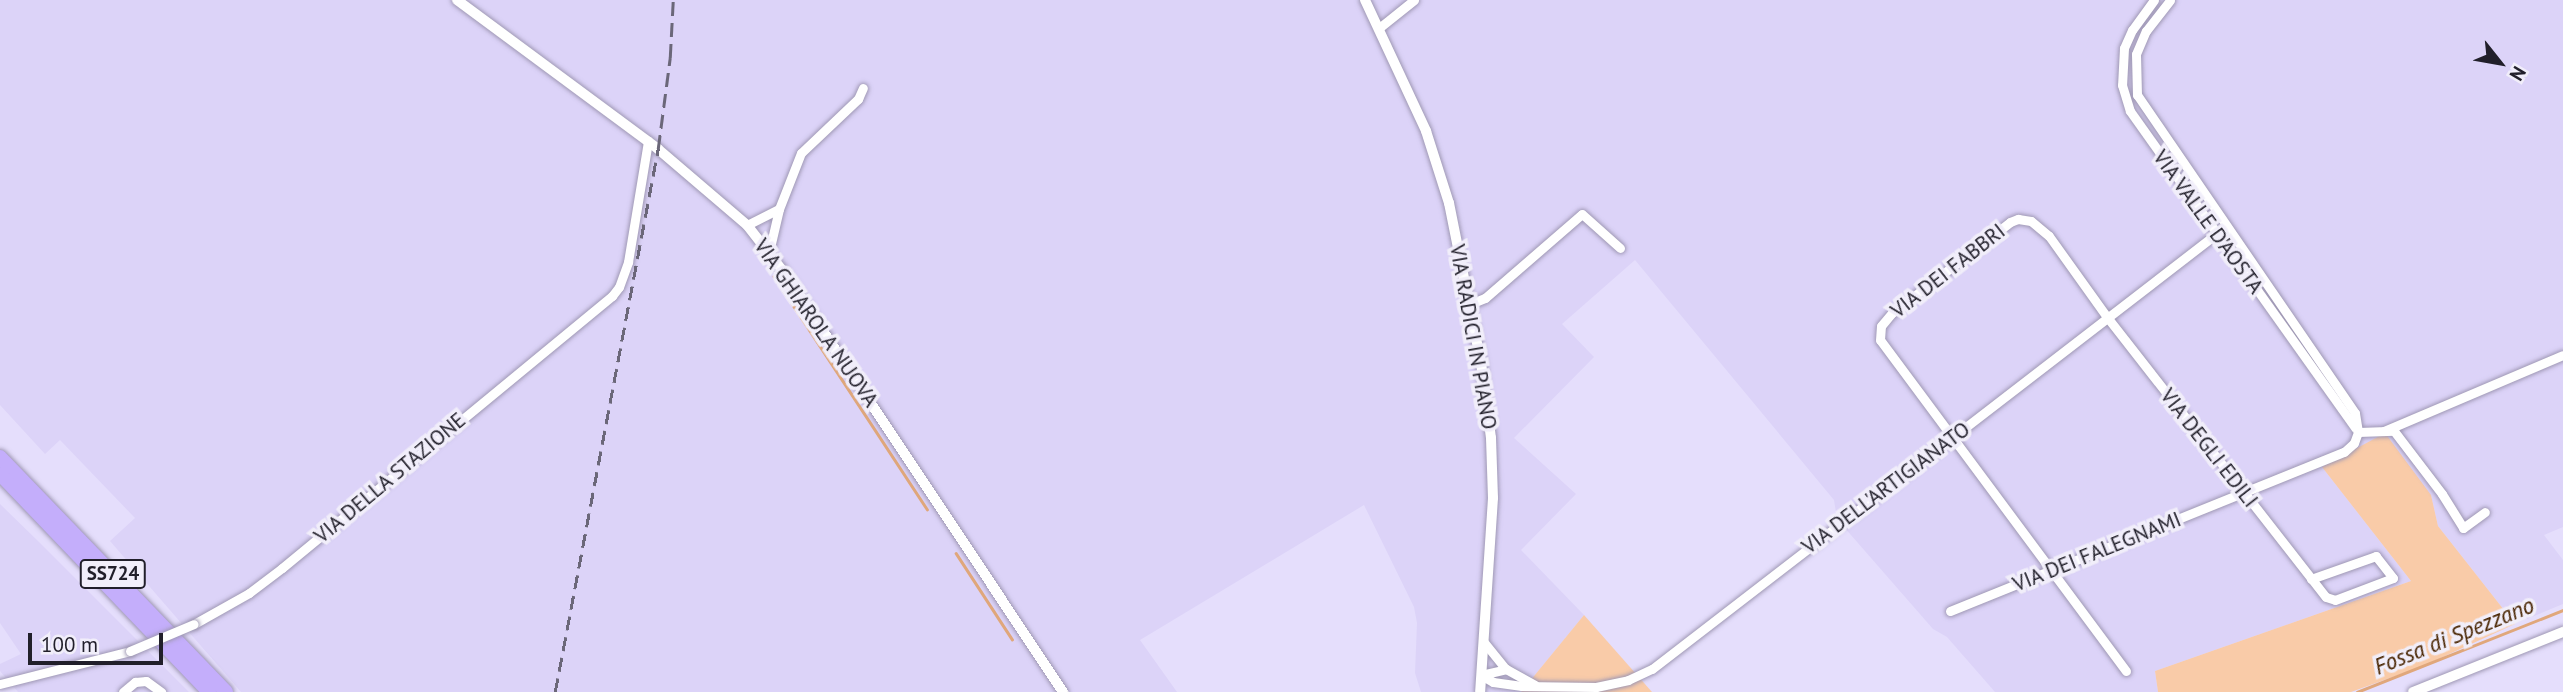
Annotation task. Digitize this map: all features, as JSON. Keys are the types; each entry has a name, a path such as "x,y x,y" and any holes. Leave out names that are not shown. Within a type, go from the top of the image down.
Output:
{"highway":[{"name":"SS724","path":"0,457 226,692"},
{"name":"SS724","path":"0,474 209,692"}],"street":[{"name":"VIA GHIAROLA NUOVA","path":"457,0 648,141 709,189 747,225 769,252 1063,692"},
{"name":"VIA RADICI IN PIANO","path":"1366,0 1426,131 1449,202 1470,304 1492,447 1493,498 1480,692"},
{"path":"1379,28 1415,0"},
{"name":"VIA VALLE D'AOSTA","path":"2154,0 2132,30 2124,48 2122,85 2130,111 2358,432"},
{"name":"VIA VALLE D'AOSTA","path":"2170,0 2146,31 2136,54 2137,95 2356,413 2358,432"},
{"path":"769,252 779,209 804,148 858,99 863,88"},
{"name":"VIA DELLA STAZIONE","path":"0,684 130,650 194,624 249,593 612,296 628,262 648,141"},
{"path":"747,225 779,209"},
{"path":"1470,304 1485,298 1583,214 1620,248"},
{"name":"VIA DEI FABBRI","path":"1954,437 1885,350 1880,340 1881,326 1892,313 2018,219 2031,222 2049,236 2107,317"},
{"name":"VIA DELL'ARTIGIANATO","path":"1481,675 1493,682 1522,686 1596,687 1628,680 1652,669 2216,234"},
{"name":"VIA DEGLI EDILI","path":"2107,317 2311,579 2326,597 2335,600 2393,578 2375,556 2311,579"},
{"path":"2384,431 2563,355"},
{"path":"2245,493 2344,452 2354,443 2358,432 2394,431 2442,494 2463,528 2485,512"},
{"path":"1954,437 2049,570 2126,671"},
{"name":"VIA DEI FALEGNAMI","path":"1950,611 2245,493"},
{"path":"2413,692 2563,632"},
{"name":"VIA DELL'ARTIGIANATO","path":"1483,641 1506,669 1535,685"},
{"path":"1481,675 1506,669"},
{"path":"122,692 135,682 146,681 161,692"},
{"name":"VIA DELL'ARTIGIANATO","path":"1512,692 1522,686"}],"shaded area":[{"path":"0,0 2563,0 2563,527 2544,535 2563,560 2563,604 2515,624 2438,526 2431,495 2322,467 2411,581 2155,671 2158,692 1995,692 1947,637 1933,629 1837,519 1834,500 1635,260 1562,324 1594,357 1514,438 1576,494 1521,550 1584,615 1521,692 1421,692 1415,673 1417,623 1414,607 1364,505 1140,640 1177,692 241,692 110,541 135,518 60,440 45,454 0,405"},
{"path":"2385,433 2431,495 2438,526 2515,624 2423,666 2351,692 2158,692 2155,671 2411,581 2322,467"},
{"path":"0,504 189,692 18,692 0,671 0,664 21,654 0,623"},
{"path":"1584,615 1652,692 1521,692"}],"waterway":[{"path":"774,276 927,509"},
{"path":"956,553 1012,639"},
{"name":"Fossa di Spezzano","path":"2357,692 2563,610"}],"railway":[{"path":"555,692 658,149 670,58 673,0"}]}
